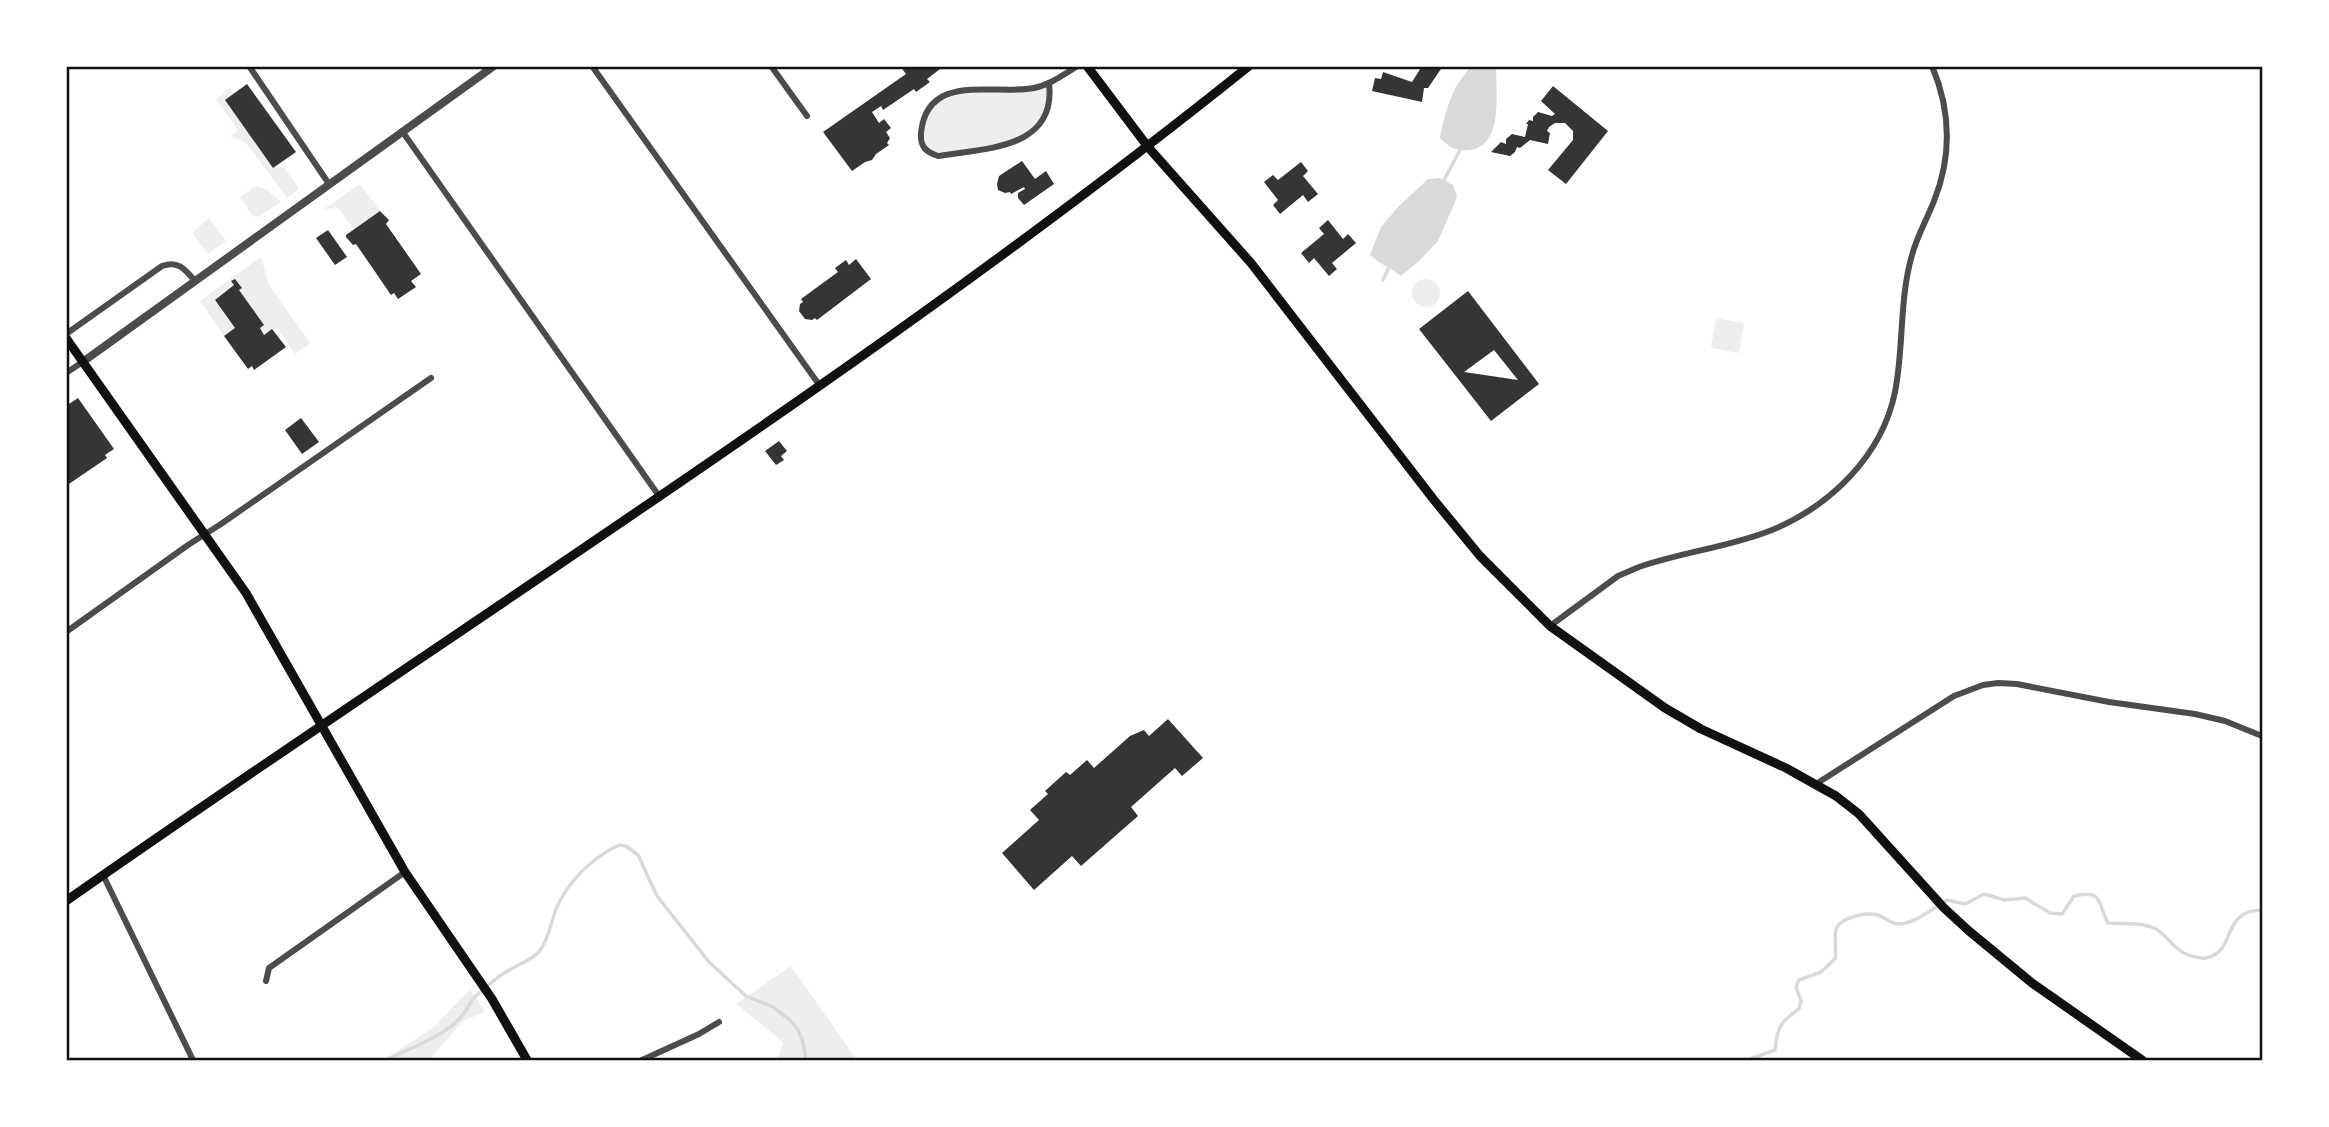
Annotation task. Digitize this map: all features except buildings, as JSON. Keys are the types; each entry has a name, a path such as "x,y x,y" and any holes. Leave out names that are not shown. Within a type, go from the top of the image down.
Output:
{"main road":[{"path":"1087,66 1148,147 1251,263 1480,556 1550,626 1674,713 1724,741 1836,796 1859,814 1944,908 2015,970 2142,1060"},
{"path":"66,901 320,724 820,386 1148,147 1249,66"},
{"path":"66,336 246,593 405,872 480,980 527,1060"}],"street":[{"path":"249,66 329,184"},
{"path":"66,373 494,66"},
{"path":"592,66 820,386"},
{"path":"771,66 807,116"},
{"path":"1049,83 1049,107 1043,121 1006,146 938,156 928,153 922,146 921,134 928,112 934,104 952,92 964,89 1035,88 1078,66"},
{"path":"1550,626 1618,576 1639,567 1771,531 1800,517 1834,492 1868,456 1884,426 1894,395 1909,266 1946,161 1946,119 1942,95 1932,66"},
{"path":"402,131 659,496"},
{"path":"66,336 162,266 183,266 195,281"},
{"path":"66,632 431,378"},
{"path":"1816,784 1954,695 1998,683 2195,714 2225,721 2263,736"},
{"path":"266,981 269,968 405,872"},
{"path":"103,875 193,1060"},
{"path":"642,1060 719,1022"}],"shaded area":[{"path":"1472,66 1496,67 1496,116 1488,139 1481,146 1461,150 1440,138 1450,100"},
{"path":"1050,87 1043,121 1006,146 928,153 922,127 934,104 972,89"},
{"path":"230,88 234,94 225,100 273,168 284,167 298,187 297,191 287,198 246,143 231,136 238,130 216,99"},
{"path":"1440,178 1453,185 1457,197 1438,241 1401,276 1370,255 1381,227 1428,179"},
{"path":"360,184 380,211 354,229 338,208 324,209"},
{"path":"256,186 266,189 281,202 258,217 252,215 240,197"},
{"path":"209,218 226,241 208,254 192,233"},
{"path":"261,257 269,285 310,343 295,354 278,329 272,329 264,335 260,328 264,325 239,290 241,288 235,279 232,282 234,285 215,301 235,328 224,336 200,301"},
{"path":"1426,279 1436,283 1440,293 1436,303 1426,307 1416,303 1412,293 1416,283"},
{"path":"1716,318 1744,323 1739,353 1711,348"},
{"path":"791,966 857,1060 778,1060 783,1042 736,1004"},
{"path":"470,989 485,1012 463,1021 432,1057 433,1060 383,1060 433,1028"}],"waterway":[{"path":"1444,180 1460,150"},
{"path":"1383,280 1389,267"},
{"path":"387,1060 445,1031 461,1017 474,998 486,987 538,953 567,889 590,864 619,845 626,846 638,855 657,896 709,962 746,996 773,1007 791,1021 803,1042 806,1060"},
{"path":"1747,1060 1775,1050 1781,1025 1799,1009 1801,1001 1796,987 1799,980 1821,972 1835,959 1837,927 1856,916 1875,914 1898,924 1904,923 1917,919 1947,900 1965,904 1984,894 2004,900 2025,898 2050,913 2062,914 2074,896 2084,894 2095,896 2108,923 2151,927 2182,952 2203,958 2215,955 2222,949 2240,917 2262,910"}]}
